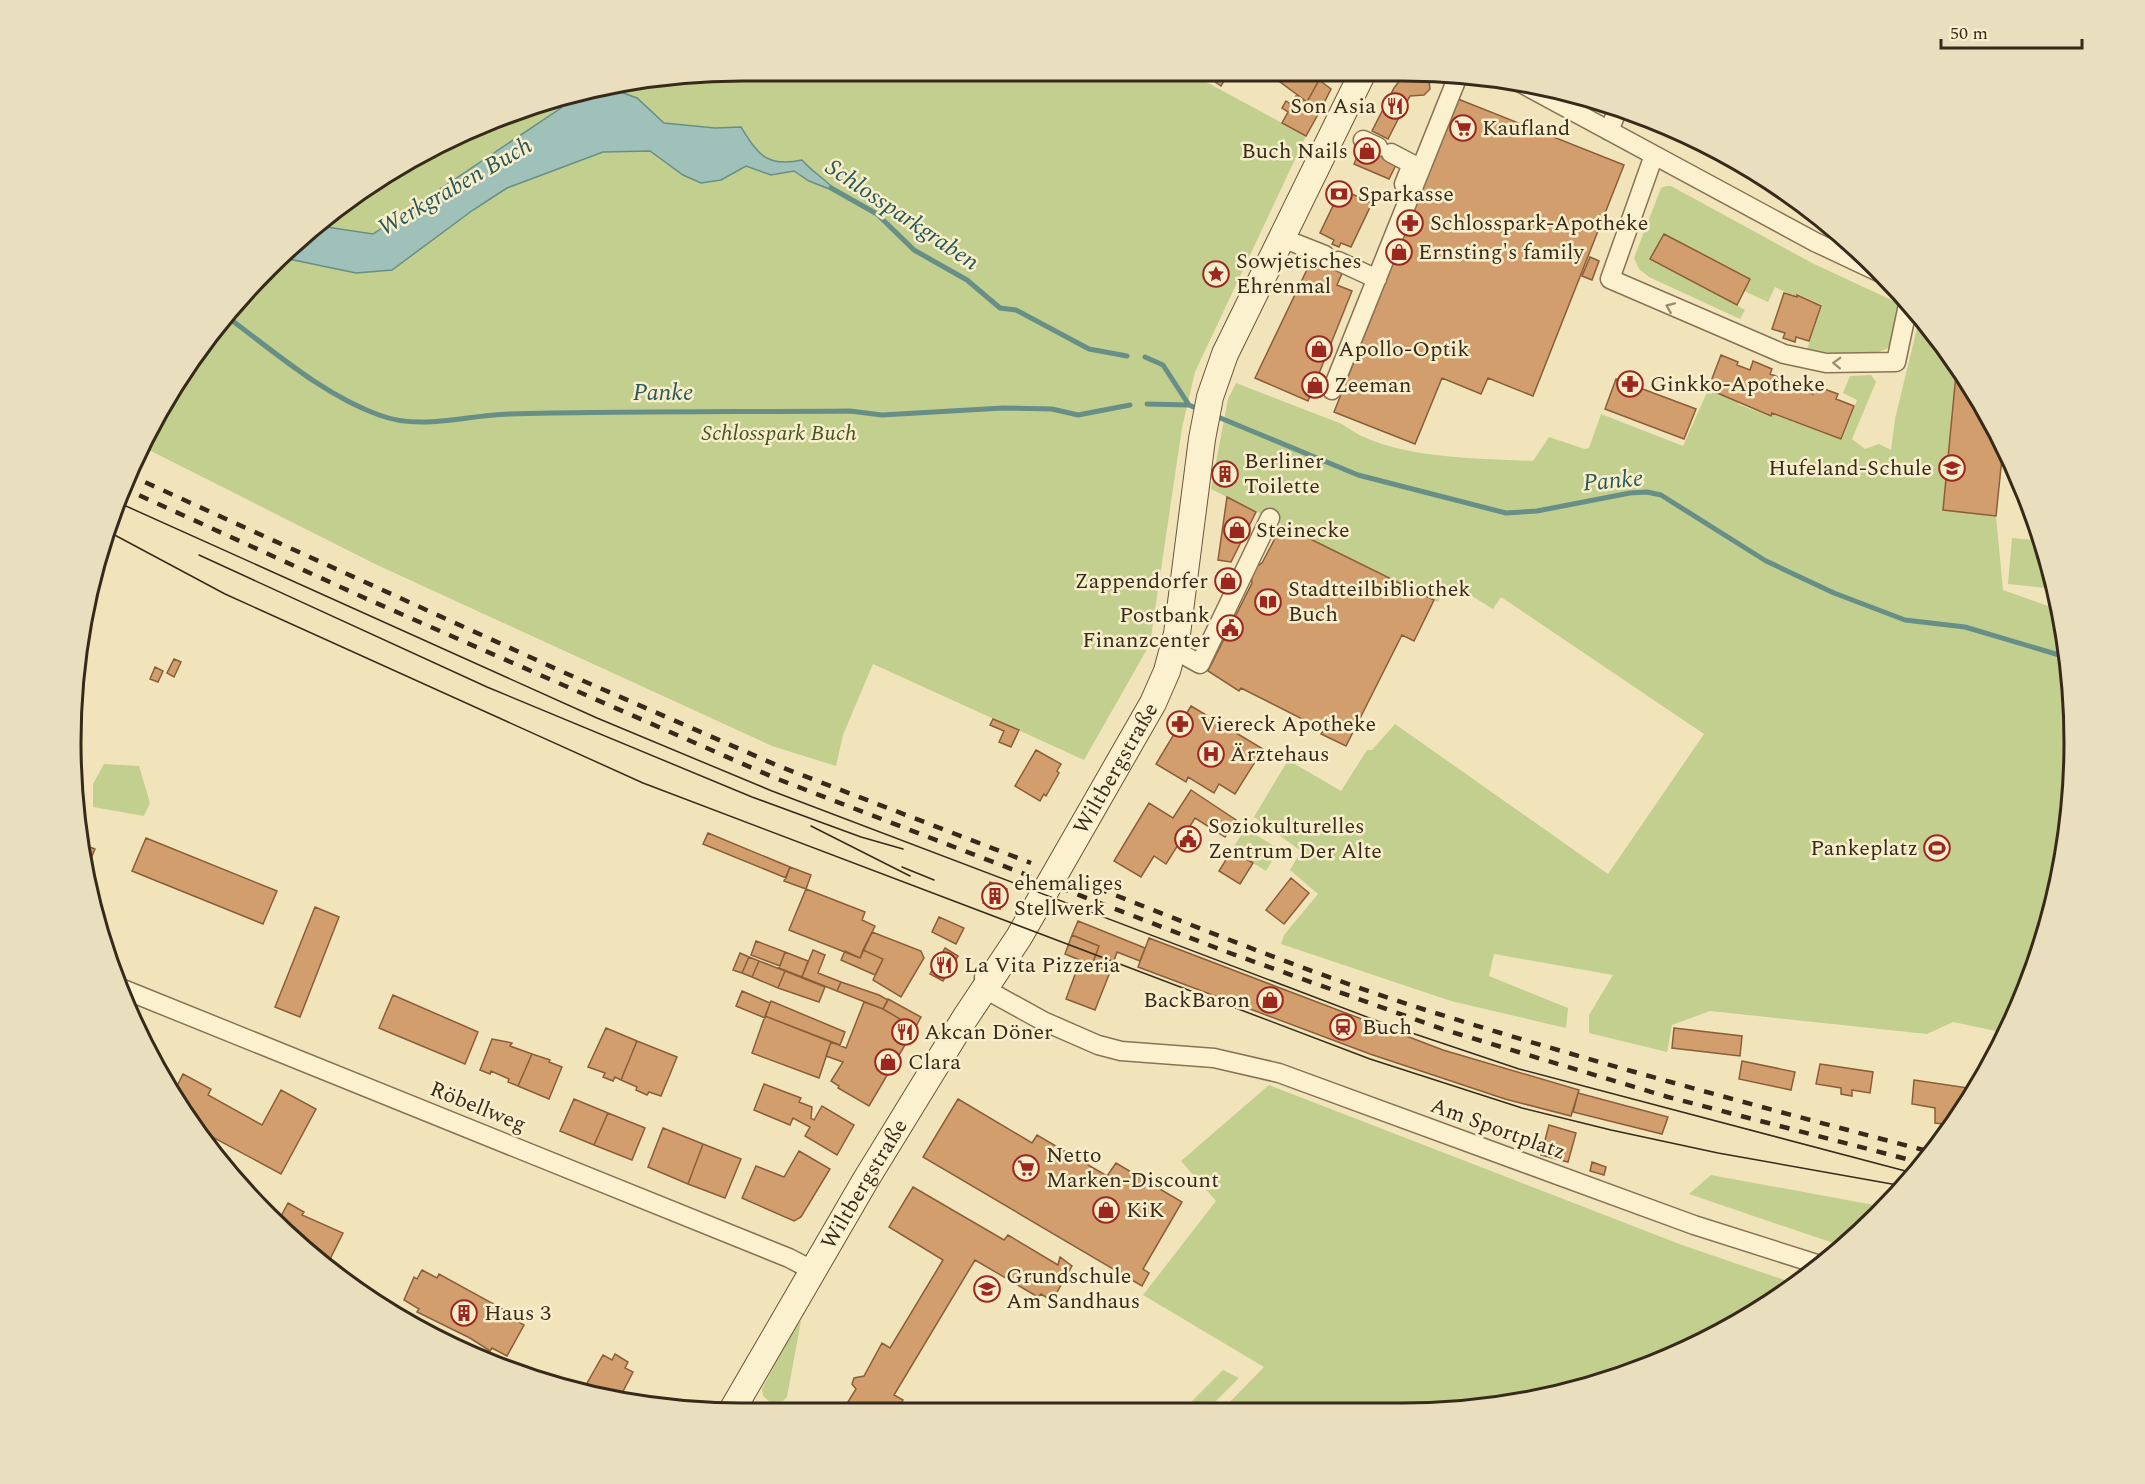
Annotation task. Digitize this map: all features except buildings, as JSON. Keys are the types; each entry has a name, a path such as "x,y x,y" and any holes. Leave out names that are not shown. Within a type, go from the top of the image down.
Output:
{"main road":[{"name":"Wiltbergstraße","path":"738,1403 865,1181 965,1018 1019,938 1153,703 1173,649 1196,476 1210,397 1225,354 1359,81"}],"street":[{"path":"1332,390 1455,83"},
{"path":"1549,98 1815,242 1856,261"},
{"path":"1609,131 1615,116"},
{"path":"1377,147 1412,164 1402,187 1412,191"},
{"path":"1654,154 1610,279 1784,354 1826,363 1896,362 1906,314"},
{"path":"1282,238 1377,279"},
{"path":"1173,649 1200,664 1270,519"},
{"name":"Am Sportplatz","path":"986,989 1079,1038 1121,1051 1215,1058 1279,1073 1694,1226 1810,1262"},
{"name":"Röbellweg","path":"130,992 775,1253 814,1271"}],"green space":[{"name":"Schlosspark Buch","path":"1204,81 1306,136 1195,372 1182,428 1150,644 1084,760 873,664 843,735 836,766 772,746 375,564 149,450 192,375 218,340 245,306 306,245 375,192 450,149 489,131 530,116 613,94 699,82"},
{"path":"1671,186 1812,263 1896,302 1900,306 1891,346 1872,354 1861,355 1807,349 1822,305 1798,294 1796,297 1775,287 1768,302 1744,291 1750,279 1663,234 1651,259 1745,310 1740,319 1649,277 1639,269 1634,258 1661,188"},
{"path":"1917,328 1956,381 1943,510 1996,516 2003,590 2049,607 2051,613 2063,699 2063,785 2058,828 2051,871 2029,954 1997,1031 1953,1022 1927,1034 1710,1011 1672,1025 1667,1052 1589,1033 1589,1015 1613,975 1494,954 1489,976 1568,1008 1566,1028 1451,1001 1281,944 1284,935 1318,894 1290,870 1301,851 1254,817 1288,760 1341,791 1367,750 1372,750 1395,724 1608,874 1704,734 1501,597 1493,609 1452,584 1447,586 1438,602 1211,489 1228,399 1236,383 1342,424 1361,436 1384,445 1434,455 1533,461 1549,437 1585,449 1589,448 1601,414 1683,446 1708,390 1739,401 1738,404 1771,417 1773,414 1842,440 1857,400 1843,393 1850,376 1871,375 1876,382 1852,439 1865,449 1879,444 1891,450 1895,419"},
{"path":"2012,538 2032,540 2045,588 2008,584"},
{"path":"104,764 139,766 150,803 144,816 93,807 93,784"},
{"path":"1245,828 1279,849 1266,871 1232,850"},
{"path":"1269,1085 1682,1245 1786,1280 1733,1314 1656,1353 1615,1368 1532,1390 1446,1402 1229,1403 1264,1367 1143,1295 1216,1201 1181,1161"},
{"path":"1711,1175 1874,1205 1834,1243 1689,1194"},
{"path":"801,1321 787,1397 783,1401 771,1403 763,1396 762,1389 794,1328"},
{"path":"1223,1370 1239,1378 1214,1403 1190,1403"}],"water":[{"name":"Werkgraben Buch","path":"622,93 637,98 664,123 715,128 741,127 764,157 780,162 802,160 837,192 809,181 794,171 771,175 746,166 721,180 701,183 683,175 650,151 603,152 507,188 473,210 392,270 356,273 291,259 328,227 373,234 561,108"}],"waterway":[{"name":"Schlossparkgraben","path":"831,188 877,214 914,250 967,280 1000,308 1016,310 1089,349 1127,356"},
{"name":"Panke","path":"233,321 285,361 340,397 379,415 411,422 509,414 850,411 882,415 1003,408 1052,409 1078,415 1130,405"},
{"name":"Schlossparkgraben","path":"1145,357 1163,365 1189,405"},
{"name":"Panke","path":"1147,404 1189,405 1198,409"},
{"name":"Panke","path":"1218,417 1358,475 1506,513 1537,511 1630,493 1647,492 1661,495 1766,561 1834,593 1905,620 1965,627 2058,655"}],"tram line":[{"path":"125,506 597,718 772,791 1388,1025 1519,1069 1906,1171"},
{"path":"115,535 225,594 643,783 1370,1059 1522,1108 1611,1130 1718,1153 1894,1184"},
{"path":"199,555 487,687 752,797 861,837 903,849"},
{"path":"811,826 910,876"},
{"path":"902,867 934,880"}],"railway":[{"path":"136,478 563,672 781,767 1031,863"},
{"path":"130,491 367,599 775,778 1227,952 1445,1030 1668,1097 1914,1161"},
{"path":"1079,881 1307,969 1445,1016 1627,1070 1922,1150"}],"place":[{"name":"Son Asia","path":"1395,106"},
{"name":"Kaufland","path":"1463,128"},
{"name":"Buch Nails","path":"1367,151"},
{"name":"Sparkasse","path":"1339,194"},
{"name":"Schlosspark-Apotheke","path":"1410,223"},
{"name":"Ernsting's family","path":"1399,252"},
{"name":"Sowjetisches Ehrenmal","path":"1216,274"},
{"name":"Apollo-Optik","path":"1319,349"},
{"name":"Ginkko-Apotheke","path":"1630,384"},
{"name":"Zeeman","path":"1315,385"},
{"name":"Hufeland-Schule","path":"1952,468"},
{"name":"Berliner Toilette","path":"1225,474"},
{"name":"Steinecke","path":"1237,530"},
{"name":"Zappendorfer","path":"1228,581"},
{"name":"Stadtteilbibliothek Buch","path":"1268,602"},
{"name":"Postbank Finanzcenter","path":"1230,628"},
{"name":"Viereck Apotheke","path":"1180,724"},
{"name":"Ärztehaus","path":"1211,754"},
{"name":"Soziokulturelles Zentrum Der Alte","path":"1188,839"},
{"name":"Pankeplatz","path":"1937,848"},
{"name":"ehemaliges Stellwerk","path":"995,896"},
{"name":"La Vita Pizzeria","path":"944,965"},
{"name":"BackBaron","path":"1270,1000"},
{"name":"Buch","path":"1343,1027"},
{"name":"Akcan Döner","path":"905,1032"},
{"name":"Clara","path":"888,1062"},
{"name":"Netto Marken-Discount","path":"1026,1168"},
{"name":"KiK","path":"1106,1210"},
{"name":"Grundschule Am Sandhaus","path":"987,1289"},
{"name":"Haus 3","path":"464,1313"}]}
